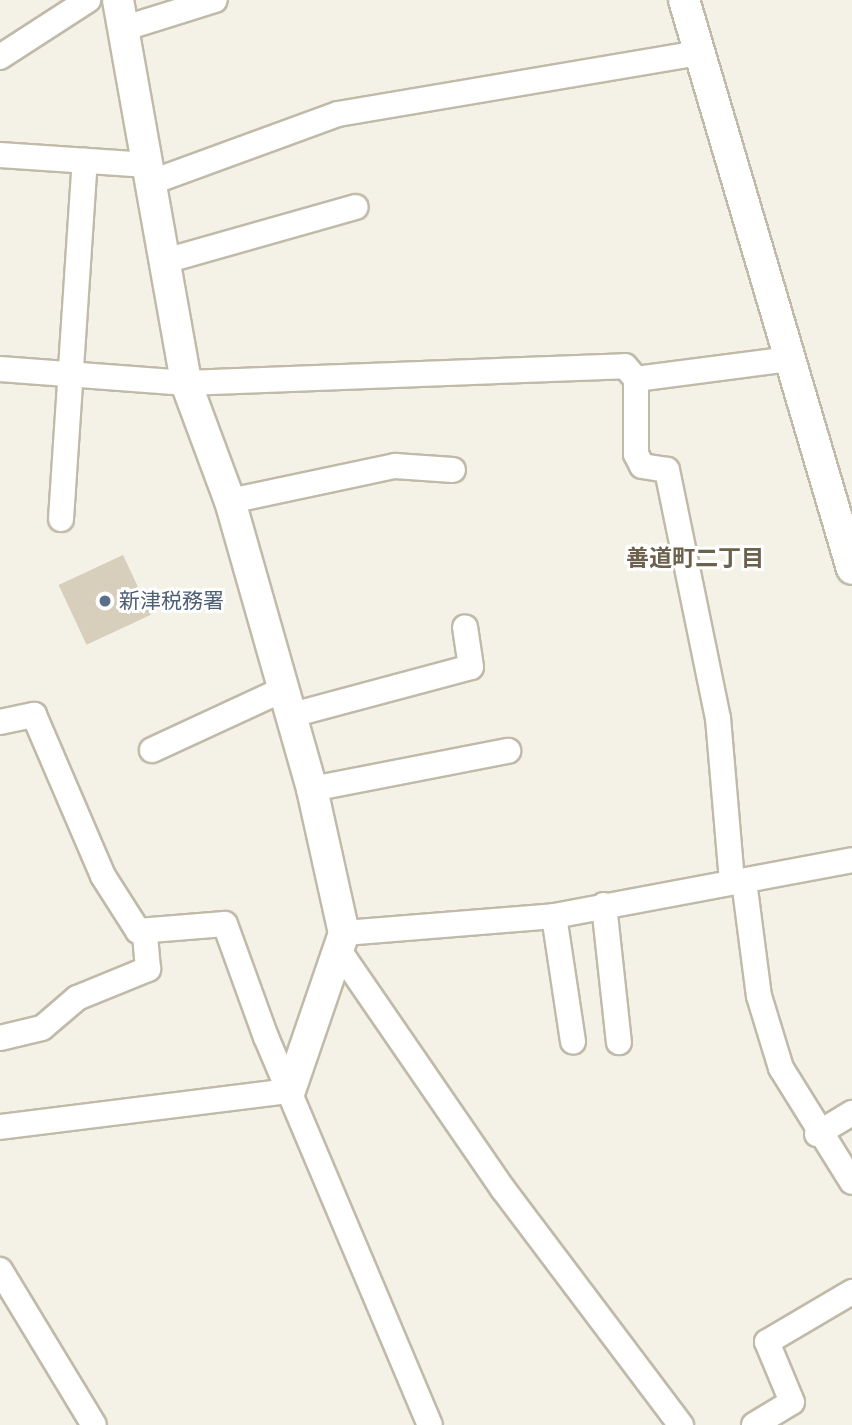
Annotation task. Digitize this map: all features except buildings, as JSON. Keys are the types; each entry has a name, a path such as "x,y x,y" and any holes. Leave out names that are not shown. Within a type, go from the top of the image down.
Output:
{"street":[{"path":"0,57 88,0"},
{"path":"118,0 186,383 230,501 312,789 342,943 511,1199 681,1425"},
{"path":"122,29 215,0"},
{"path":"684,0 852,569"},
{"path":"0,155 85,161 150,174 338,114 698,53"},
{"path":"61,519 73,375 85,161"},
{"path":"165,261 356,207"},
{"path":"636,379 789,359"},
{"path":"0,369 186,383 625,366 636,379 636,454 642,466 667,471 718,718 738,881 759,996 781,1069 817,1134 852,1182"},
{"path":"230,501 395,466 453,470"},
{"path":"152,750 287,702 471,667 465,627"},
{"path":"0,722 34,715 103,876 145,933 148,969 77,998 42,1028 0,1038"},
{"path":"312,789 508,751"},
{"path":"342,943 554,916 852,860"},
{"path":"604,905 619,1042"},
{"path":"554,916 573,1042"},
{"path":"145,933 225,924 290,1091 430,1425"},
{"path":"290,1091 342,943"},
{"path":"0,1127 290,1091"},
{"path":"817,1134 852,1113"},
{"path":"0,1270 93,1425"},
{"path":"754,1425 792,1402 767,1342 852,1292"}],"place":[{"name":"新津税務署","path":"105,601"}],"district":[{"name":"善道町二丁目","path":"695,559"}]}
